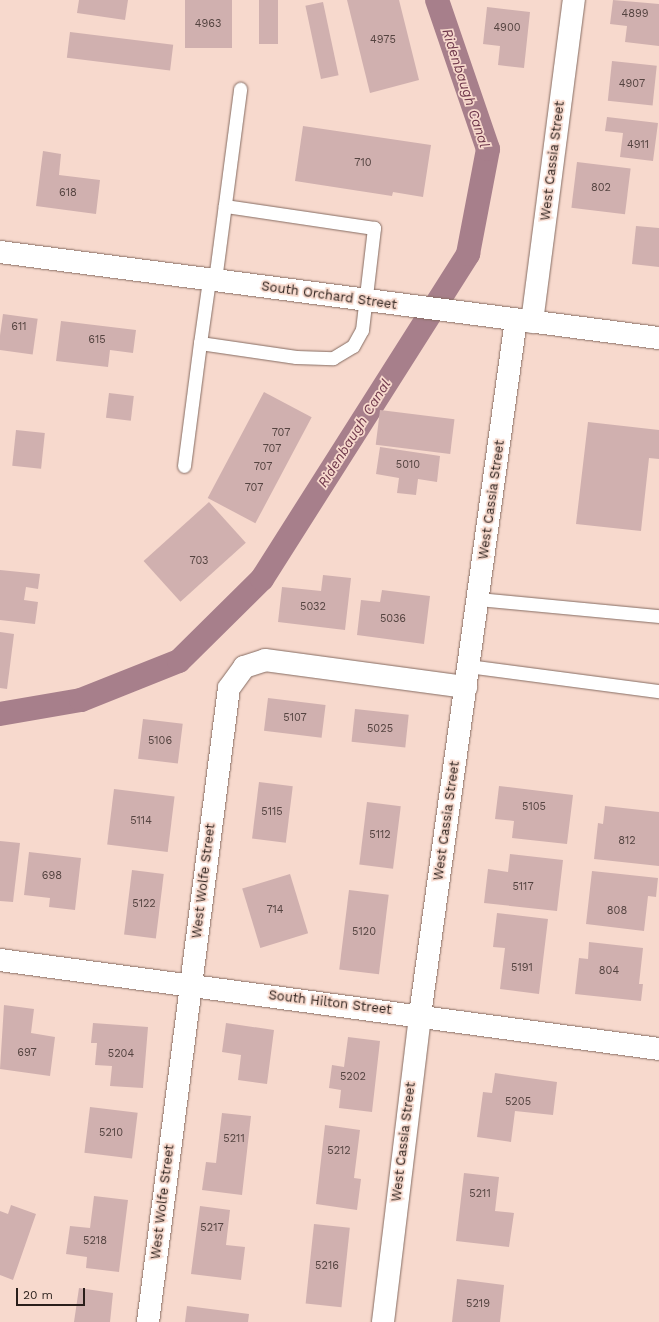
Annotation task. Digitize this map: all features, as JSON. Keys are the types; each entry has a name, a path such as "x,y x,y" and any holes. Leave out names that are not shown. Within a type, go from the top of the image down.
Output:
{"street":[{"name":"West Cassia Street","path":"383,1322 420,1015 468,666 574,0"},
{"name":"South Orchard Street","path":"0,252 449,312 659,338"},
{"name":"West Wolfe Street","path":"148,1322 229,688 244,667 265,660 466,687"},
{"name":"South Hilton Street","path":"0,960 420,1015 455,1023 659,1048"}],"lane":[{"path":"184,466 200,343 225,206 240,89"},
{"path":"200,343 296,357 333,358 353,346 362,330 364,300 374,228 225,206"},
{"path":"478,599 659,616"},
{"path":"468,666 659,691"}],"building":[{"path":"79,0 128,0 125,20 77,13"},
{"path":"185,0 232,0 232,48 185,48"},
{"path":"259,0 278,0 278,44 259,44"},
{"path":"347,0 399,0 419,80 370,93"},
{"path":"613,0 659,4 659,46 625,42 627,26 610,24"},
{"path":"323,2 339,75 321,79 305,6"},
{"path":"487,7 530,12 524,68 498,65 500,46 483,44"},
{"path":"70,32 173,45 170,70 67,58"},
{"path":"612,61 657,66 653,105 608,101"},
{"path":"607,117 658,123 653,161 620,157 623,133 605,131"},
{"path":"303,126 431,145 423,197 393,192 392,196 295,181"},
{"path":"43,151 61,154 59,175 100,180 96,214 36,206"},
{"path":"577,162 631,169 625,214 571,208"},
{"path":"636,226 659,228 659,267 632,264"},
{"path":"3,314 38,319 33,355 0,350 0,335"},
{"path":"61,321 136,330 133,353 110,350 108,367 56,361"},
{"path":"264,392 312,417 255,523 208,498"},
{"path":"109,393 134,396 131,421 106,418"},
{"path":"380,410 454,419 450,454 376,445"},
{"path":"588,422 659,430 659,459 649,458 641,531 576,524"},
{"path":"16,430 45,433 41,469 12,466"},
{"path":"380,447 440,456 437,482 418,479 416,495 397,493 399,478 376,474"},
{"path":"209,502 246,543 180,602 144,561"},
{"path":"0,570 40,574 38,589 26,587 24,600 38,602 35,624 0,620"},
{"path":"323,575 351,578 345,630 278,622 282,587 321,591"},
{"path":"382,590 430,596 424,644 357,635 361,600 380,602"},
{"path":"0,632 14,634 7,689 0,688"},
{"path":"268,698 326,705 322,738 264,731"},
{"path":"355,709 409,715 405,747 352,742"},
{"path":"143,719 183,724 178,764 138,759"},
{"path":"259,782 293,786 286,843 252,839"},
{"path":"499,786 573,795 567,844 512,838 514,821 495,819"},
{"path":"114,789 175,796 168,852 107,845"},
{"path":"367,802 401,806 393,869 359,865"},
{"path":"605,806 659,812 659,866 594,859 598,823 603,824"},
{"path":"0,841 20,843 13,902 0,901"},
{"path":"29,852 81,858 75,910 49,907 50,898 24,895"},
{"path":"510,854 563,860 557,911 484,903 488,869 508,872"},
{"path":"132,870 164,874 156,938 124,935"},
{"path":"592,871 658,878 656,897 648,896 644,931 586,924"},
{"path":"290,874 308,933 260,948 242,889"},
{"path":"349,890 389,895 379,974 339,969"},
{"path":"497,913 548,919 539,994 500,989 505,948 493,947"},
{"path":"589,942 643,948 639,984 643,984 641,1001 575,994 579,958 588,959"},
{"path":"4,1005 34,1009 31,1033 55,1037 50,1076 0,1069"},
{"path":"93,1023 148,1027 143,1088 110,1086 112,1066 95,1065 97,1043 91,1043"},
{"path":"226,1023 274,1030 267,1084 238,1080 241,1055 222,1052"},
{"path":"348,1037 380,1041 372,1112 339,1108 341,1090 329,1088 332,1065 344,1067"},
{"path":"495,1073 557,1082 553,1115 515,1111 511,1142 477,1137 483,1092 492,1093"},
{"path":"90,1107 138,1113 132,1159 84,1153"},
{"path":"222,1113 251,1116 242,1195 202,1190 206,1162 216,1163"},
{"path":"325,1125 360,1130 354,1178 361,1179 357,1210 316,1204"},
{"path":"464,1173 499,1177 495,1211 514,1213 509,1247 456,1241"},
{"path":"94,1196 128,1200 119,1272 86,1268 87,1257 66,1254 70,1226 90,1228"},
{"path":"11,1205 36,1214 13,1280 0,1275 0,1211 8,1214"},
{"path":"200,1206 230,1210 226,1245 245,1247 241,1280 191,1274"},
{"path":"314,1224 350,1228 341,1307 306,1304"},
{"path":"457,1279 504,1285 500,1322 452,1322"},
{"path":"79,1288 113,1293 110,1322 74,1322"},
{"path":"187,1306 249,1314 248,1322 185,1322"}],"waterway":[{"name":"Ridenbaugh Canal","path":"0,714 81,700 179,661 262,579 468,254 488,149 437,0"}]}
